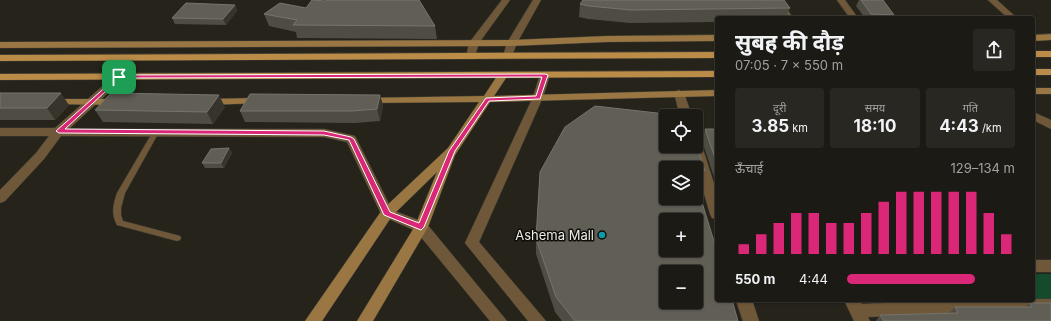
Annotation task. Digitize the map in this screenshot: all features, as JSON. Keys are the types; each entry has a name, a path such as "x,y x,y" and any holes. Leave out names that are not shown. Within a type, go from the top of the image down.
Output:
{"main road":[{"path":"1035,54 1051,54"},
{"path":"0,58 715,56"},
{"path":"1035,72 1051,72"},
{"path":"0,77 715,74"}],"street":[{"path":"471,57 474,43 506,0"},
{"path":"508,56 512,43 538,0"},
{"path":"840,0 852,16"},
{"path":"992,0 1011,16"},
{"path":"1035,37 1051,37"},
{"path":"0,45 512,43 607,39 715,38"},
{"path":"141,57 152,45"},
{"path":"313,321 387,213 452,151 503,75"},
{"path":"538,321 472,243 538,97 545,75"},
{"path":"0,198 40,156 59,131 119,77"},
{"path":"1035,91 1051,91"},
{"path":"679,93 684,109"},
{"path":"353,100 488,99 715,93"},
{"path":"195,102 274,101"},
{"path":"38,102 131,102"},
{"path":"1035,116 1051,125"},
{"path":"0,132 324,133 351,139 387,213 421,227 499,321"},
{"path":"365,321 421,227 452,151"},
{"path":"698,153 715,208"},
{"path":"1035,266 1051,266"},
{"path":"745,302 751,321"},
{"path":"858,311 969,303 1051,306"}],"lane":[{"path":"779,0 789,16"},
{"path":"156,132 121,193 117,204 116,215 120,223 176,238"}],"green space":[{"path":"1035,274 1051,274 1051,299 1035,299"}],"building":[{"path":"312,0 419,0 435,26 293,25 297,20 264,14 280,3 306,8"},
{"path":"583,0 784,0 790,8 631,10 580,4"},
{"path":"861,0 883,0 894,15 871,14"},
{"path":"186,3 235,5 223,19 172,18"},
{"path":"0,93 61,93 47,108 0,108"},
{"path":"111,93 219,95 207,112 95,110"},
{"path":"250,94 380,95 377,109 352,111 240,111"},
{"name":"Ashema Mall","path":"595,106 659,113 659,153 699,153 702,161 659,161 659,205 703,205 715,245 715,302 733,302 738,321 575,321 556,297 536,239 540,172 565,127"},
{"path":"705,129 715,129 715,158"},
{"path":"229,148 221,163 202,163 211,149"},
{"path":"1029,303 1051,303 1051,321 884,321 880,315 958,313 955,307 1032,307"}],"place":[{"name":"Ashema Mall","path":"602,235"}],"route":[{"path":"545,75 538,97 488,99 452,151 421,227 387,213 351,139 324,133 59,131 119,77 545,75"}]}
